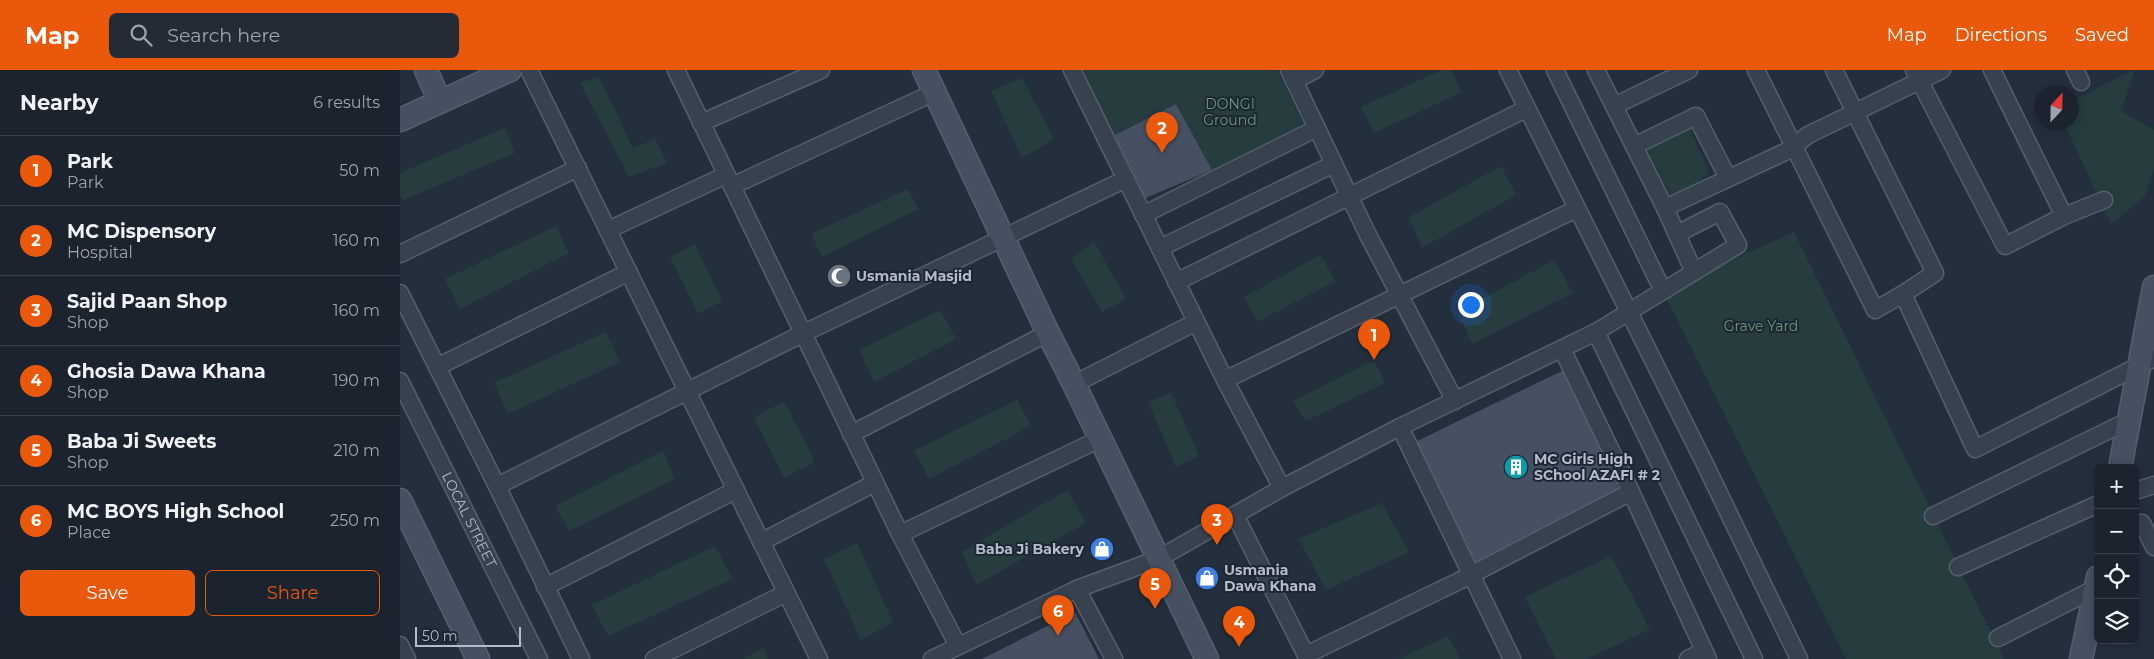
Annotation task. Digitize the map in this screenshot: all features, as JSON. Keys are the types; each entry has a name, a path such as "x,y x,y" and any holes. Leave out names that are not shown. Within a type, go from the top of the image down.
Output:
{"street":[{"path":"426,70 440,102"},
{"path":"400,120 510,70"},
{"path":"529,70 819,659"},
{"path":"676,70 802,334 900,534 958,646"},
{"path":"701,123 821,70"},
{"path":"1072,70 1225,380 1282,488"},
{"path":"1315,70 1291,75 1349,196 1455,401"},
{"path":"1508,70 1526,110 1629,312 1800,659"},
{"path":"1555,70 1663,291"},
{"path":"1596,70 1694,272"},
{"path":"1614,106 1689,70"},
{"path":"1756,70 1876,310 1935,273 1834,70"},
{"path":"1664,208 1794,146 1808,135 1855,112 1917,75 1942,70"},
{"path":"1992,70 2064,216"},
{"path":"1917,75 2005,246 2064,216 2104,200"},
{"path":"608,230 729,180 930,76 1048,333 1207,659"},
{"path":"1176,282 1526,110"},
{"path":"1634,146 1696,116 1728,178"},
{"path":"1143,214 1317,128"},
{"path":"1160,248 1334,164"},
{"path":"400,254 578,168"},
{"path":"497,486 802,334 1126,180"},
{"path":"1225,380 1576,209"},
{"path":"932,659 1077,590 1158,559 1282,488 1400,427 1596,332 1738,245 1720,212 1677,234"},
{"path":"436,367 629,272"},
{"path":"2121,464 2130,420 2147,361 2154,287"},
{"path":"400,293 581,659"},
{"path":"1903,294 1975,449 2147,361"},
{"path":"1074,384 1196,322"},
{"path":"1596,332 1754,659"},
{"path":"851,434 1048,333"},
{"path":"1562,349 1631,492 1706,655 1688,659"},
{"name":"LOCAL STREET","path":"400,381 539,659"},
{"path":"1933,516 2130,420"},
{"path":"1400,427 1512,659"},
{"path":"900,534 1100,439"},
{"path":"761,542 875,483"},
{"path":"2139,490 2154,484"},
{"path":"545,587 736,490"},
{"path":"1235,515 1307,657 1472,575 1631,492"},
{"path":"400,500 478,659"},
{"path":"1958,567 2094,506"},
{"path":"2139,523 2142,522 2154,547"},
{"path":"1998,638 2094,585"},
{"path":"1077,590 1114,659"},
{"path":"654,659 786,593"},
{"path":"2081,659 2094,597"},
{"path":"400,645 407,659"}],"green space":[{"name":"DONGI Ground","path":"1083,70 1277,70 1303,123 1212,170 1176,104 1113,136"},
{"path":"1442,70 1451,70 1462,92 1374,133 1361,107"},
{"path":"2135,70 2121,111 2154,130 2154,168 2145,196 2111,224 2067,130 2079,130 2079,97"},
{"path":"599,77 633,148 655,139 667,163 629,177 580,83"},
{"path":"1022,78 1054,139 1022,158 991,91"},
{"path":"1686,121 1709,172 1675,204 1643,142"},
{"path":"505,128 515,153 403,200 400,194 400,173"},
{"path":"1501,166 1516,195 1422,248 1409,217"},
{"path":"908,189 918,209 822,257 811,234"},
{"path":"556,226 569,253 460,309 445,279"},
{"name":"Grave Yard","path":"1794,232 2004,659 1846,659 1663,291"},
{"path":"1094,242 1126,299 1102,312 1071,258"},
{"path":"695,244 722,301 698,314 670,257"},
{"path":"1320,255 1336,281 1257,322 1244,297"},
{"path":"1554,260 1573,293 1472,344 1458,312"},
{"path":"940,310 956,339 874,382 859,350"},
{"path":"606,332 620,362 508,414 494,383"},
{"path":"1374,360 1385,383 1306,421 1293,401"},
{"path":"1171,393 1199,456 1176,467 1148,402"},
{"path":"1017,400 1031,426 929,479 914,451"},
{"path":"784,401 815,462 784,478 754,418"},
{"path":"663,451 675,479 569,531 555,506"},
{"path":"1067,490 1086,523 976,585 962,552"},
{"path":"1382,503 1409,552 1326,590 1299,539"},
{"path":"857,543 893,622 861,640 824,559"},
{"path":"715,546 733,579 608,636 592,605"},
{"path":"1611,556 1650,629 1587,659 1556,659 1525,597"},
{"path":"1448,636 1460,659 1399,659"},
{"path":"764,648 768,659 742,659"}],"building":[{"path":"1176,104 1212,170 1143,199 1113,136"},
{"name":"MC Girls High SChool AZAFI # 2","path":"1564,370 1619,491 1473,567 1413,443"},
{"path":"1075,612 1099,659 982,659"}],"place":[{"name":"MC Dispensory","path":"1162,153"},
{"name":"Usmania Masjid","path":"839,276"},
{"name":"Park","path":"1374,360"},
{"name":"MC Girls High SChool AZAFI # 2","path":"1516,467"},
{"name":"Sajid Paan Shop","path":"1217,545"},
{"name":"Baba Ji Bakery","path":"1102,549"},
{"name":"Usmania Dawa Khana","path":"1207,578"},
{"name":"Baba Ji Sweets","path":"1155,609"},
{"name":"MC BOYS High School","path":"1058,636"},
{"name":"Ghosia Dawa Khana","path":"1239,647"}]}
